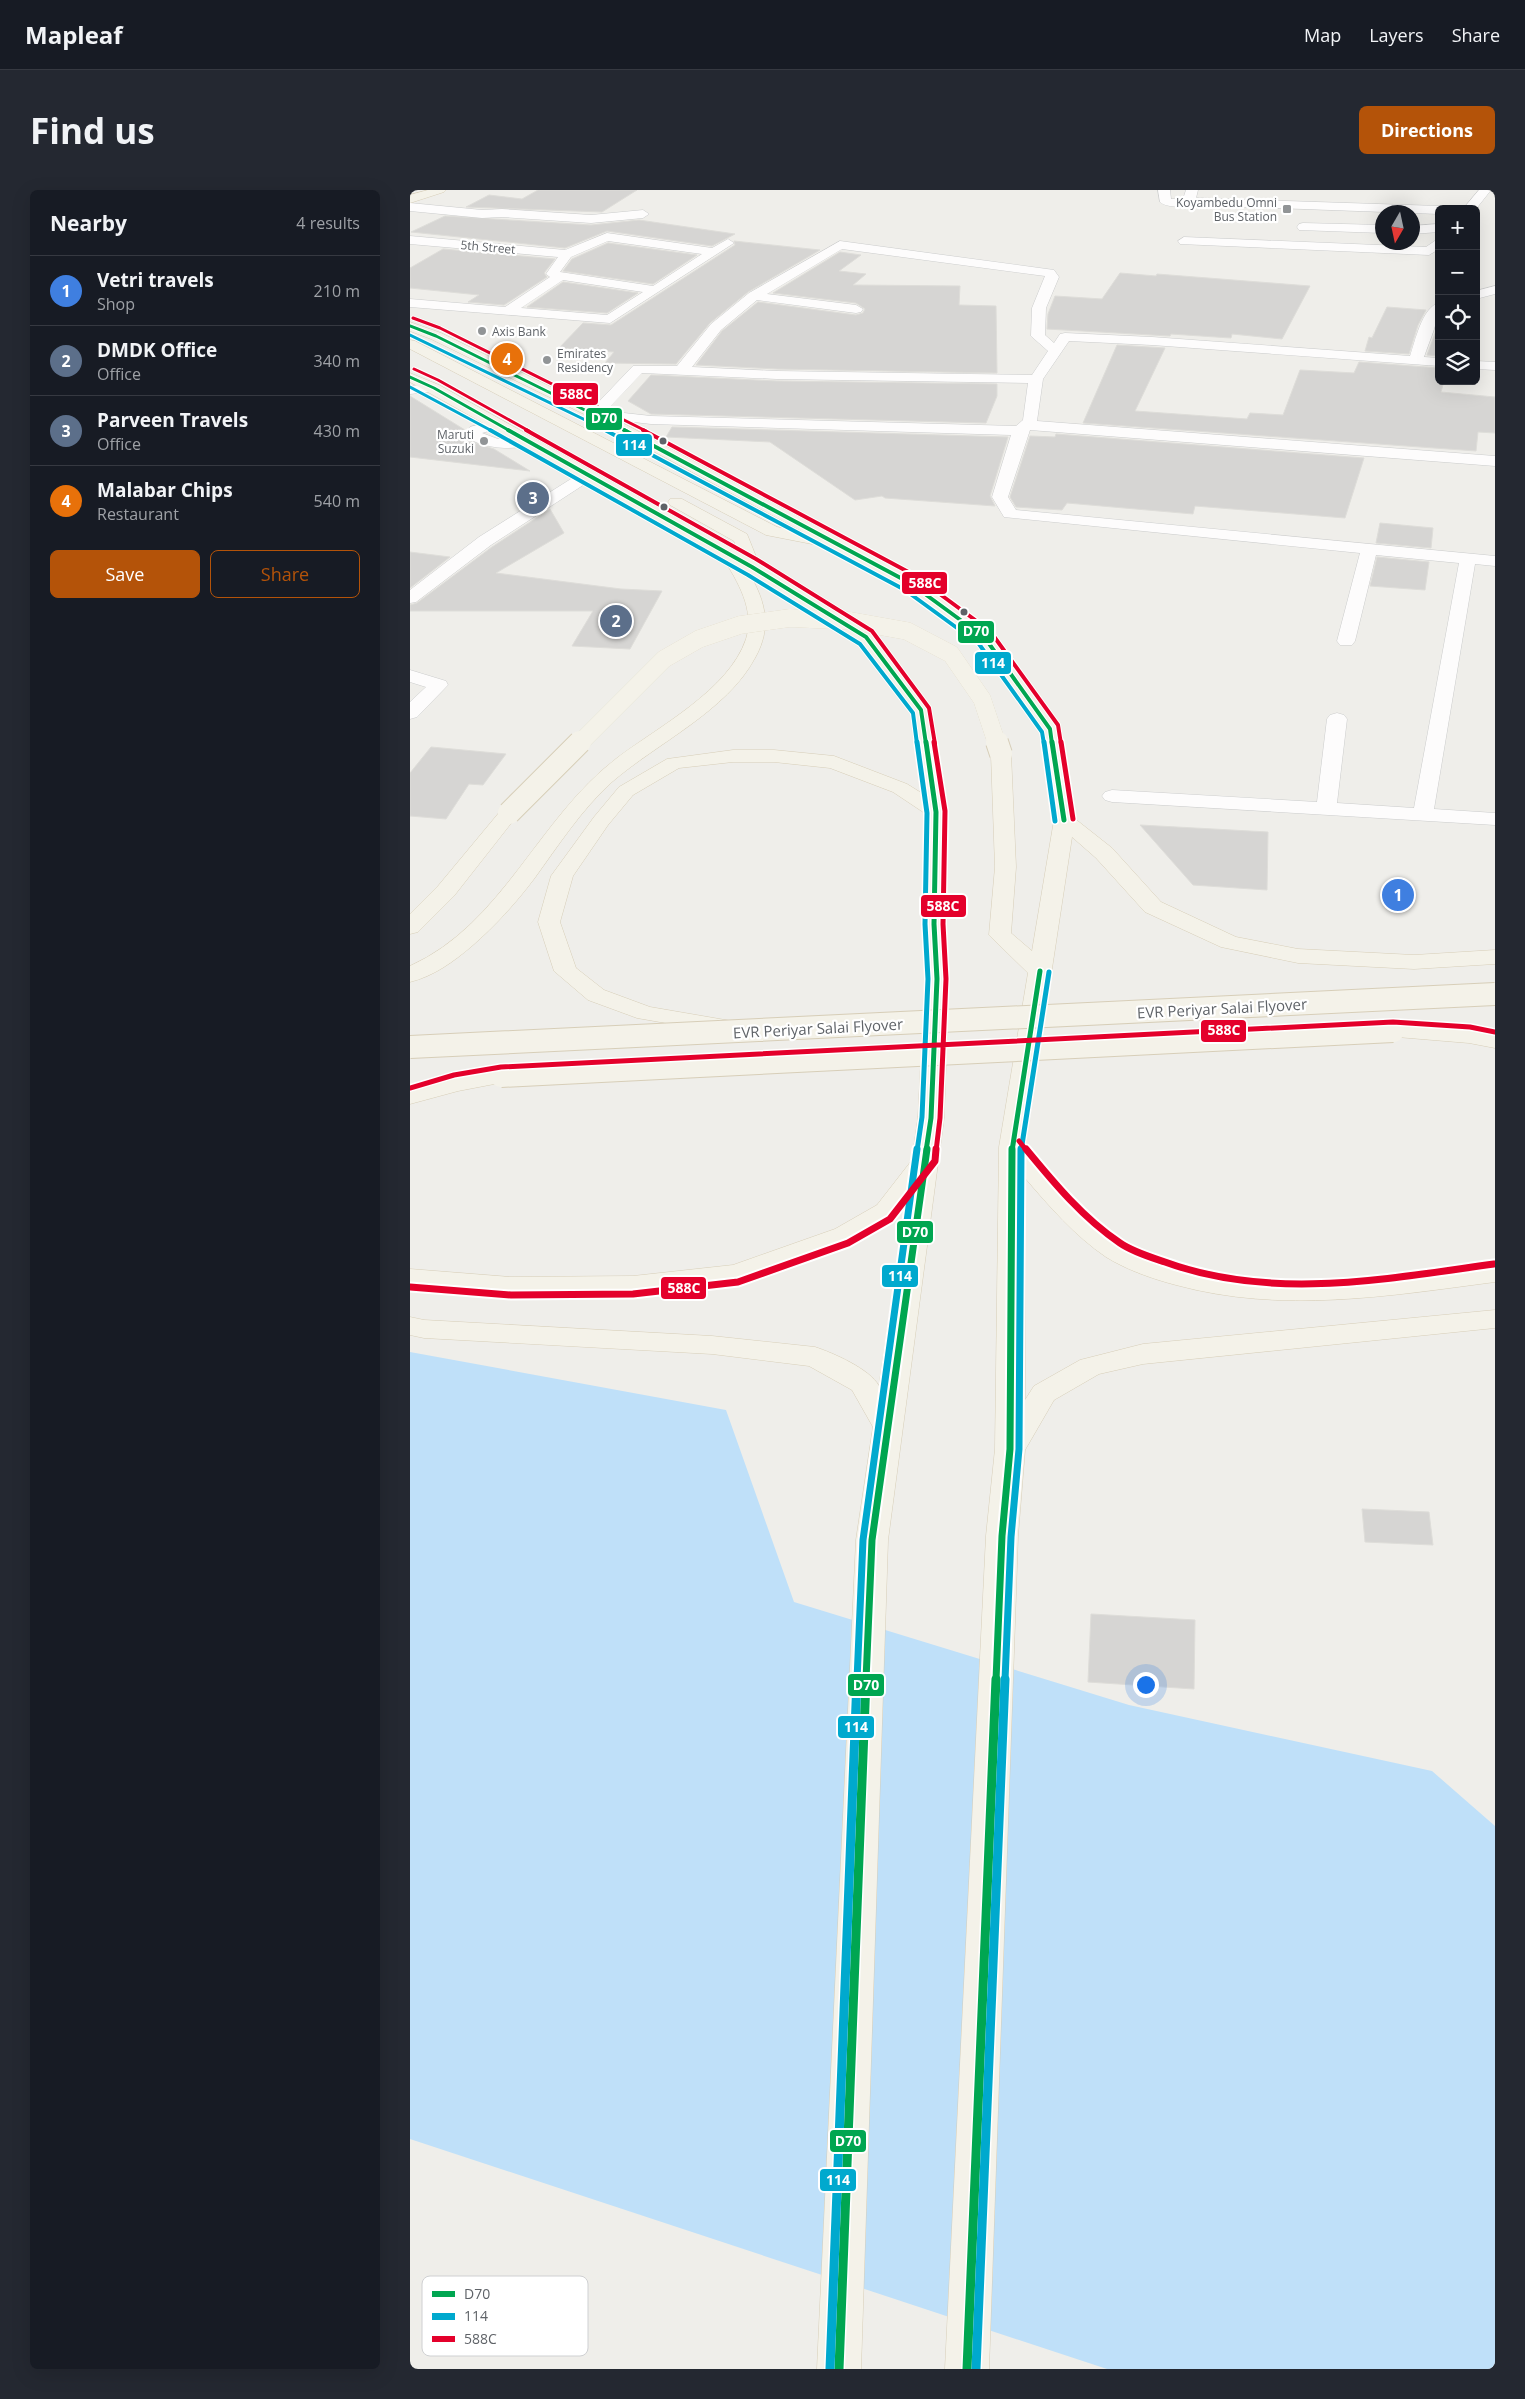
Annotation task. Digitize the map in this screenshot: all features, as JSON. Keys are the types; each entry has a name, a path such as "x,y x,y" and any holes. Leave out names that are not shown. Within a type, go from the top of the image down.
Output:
{"main road":[{"path":"410,199 440,190"},
{"path":"410,326 436,336 595,414 910,583 985,638 1050,729 1064,820 1012,1147 1010,1449 1002,1536 967,2369"},
{"path":"410,343 436,336"},
{"path":"410,343 772,531 837,544"},
{"path":"410,360 741,538 752,567"},
{"path":"410,377 434,388 752,567 866,636 921,710 936,812 934,924 937,979 931,1118 872,1540 839,2369"},
{"path":"410,976 442,958 486,921 514,890 562,826 604,779 711,696 742,668 755,638 757,606 745,579 729,554"},
{"path":"410,927 446,891 509,813 664,659 699,639 740,626 790,618 851,621 907,630 951,654 982,699 1001,754 1006,819 1005,901 1000,935 1040,971"},
{"path":"773,1030 713,1026 645,1013 596,995 566,970 549,922 562,876 601,821 626,791 674,764 733,756 766,756 834,762 900,788 936,812"},
{"path":"1064,820 1104,853 1153,907 1228,942 1298,956 1414,962 1495,957"},
{"name":"EVR Periyar Salai Flyover","path":"410,1047 1495,994"},
{"path":"410,1078 502,1076 1495,1025"},
{"path":"1393,1030 1469,1036 1495,1042"},
{"path":"410,1097 455,1084 502,1076"},
{"path":"1012,1147 1068,1212 1119,1253 1180,1280 1255,1291 1333,1293 1495,1273"},
{"path":"410,1278 510,1286 633,1285 737,1273 844,1235 886,1211 926,1159"},
{"path":"1010,1449 1044,1392 1090,1366 1143,1354 1495,1319"},
{"path":"410,1326 424,1329 712,1345 814,1357 863,1383 889,1429"}],"street":[{"path":"1164,190 1166,202 1189,198 1435,210"},
{"path":"1472,205 1485,190"},
{"path":"1186,217 1189,198"},
{"path":"410,207 482,214 502,213 592,219 642,214 607,237 567,254 552,274 654,290"},
{"path":"1294,227 1375,229"},
{"path":"1420,229 1435,228"},
{"path":"607,237 713,252"},
{"name":"5th Street","path":"410,240 567,254"},
{"path":"1184,241 1429,251 1435,246"},
{"path":"410,303 610,319 728,244"},
{"path":"681,372 716,327 754,296 840,245 1049,272 1052,276 1039,308 1038,336 1047,345 1056,350"},
{"path":"507,311 561,276"},
{"path":"1480,294 1495,290"},
{"path":"754,296 856,309"},
{"path":"1416,361 1428,322 1435,312"},
{"path":"1435,362 1152,340 1066,337 1036,378 1030,422 1023,428 1000,497 1010,514 1495,561"},
{"path":"1480,365 1495,366"},
{"path":"595,414 638,369 777,375 1036,378"},
{"path":"410,390 434,388"},
{"path":"595,414 660,421 1023,428 1495,461"},
{"path":"498,424 475,430 472,434 495,444 507,445 526,440"},
{"path":"410,598 485,541 588,475"},
{"path":"1346,641 1369,549"},
{"path":"1423,814 1468,558"},
{"path":"410,676 439,685 410,713"},
{"path":"1326,809 1337,719"},
{"path":"1112,796 1495,819"}],"water":[{"path":"410,1352 726,1410 794,1602 1129,1705 1432,1771 1495,1826 1495,2369 1107,2369 410,2139"}],"building":[{"path":"538,190 637,190 602,212 466,207 489,195 522,199"},
{"path":"445,216 591,225 639,220 735,234 712,246 607,231 565,248 411,232"},
{"path":"734,241 820,250 748,292 710,323 676,364 605,363 614,352 559,348 583,323 611,325 735,245"},
{"path":"608,243 697,255 653,284 563,271 572,259"},
{"path":"443,249 555,259 544,273 547,277 504,305 468,302 479,295 410,288 410,268"},
{"path":"840,252 861,255 839,271 866,274 853,285 960,286 959,305 996,306 997,373 777,369 696,365 722,331 758,302 856,315 863,313 865,309 856,303 773,293"},
{"path":"1120,273 1156,276 1157,274 1310,286 1282,339 1232,334 1231,338 1047,329 1048,314 1055,296 1102,299"},
{"path":"563,282 638,293 607,313 527,307"},
{"path":"1387,307 1426,310 1418,325 1409,354 1365,351 1369,337 1372,338"},
{"path":"1435,334 1435,356 1427,355"},
{"path":"1117,345 1165,348 1135,411 1247,419 1250,413 1283,415 1300,370 1354,373 1359,362 1435,368 1435,385 1443,385 1441,392 1495,397 1495,433 1478,432 1476,451 1083,423"},
{"path":"651,375 777,381 997,384 997,396 986,423 651,414 628,401"},
{"path":"410,396 465,430 462,434 469,441 494,449 530,471 410,457"},
{"path":"672,427 1008,437 990,496 995,506 885,498 882,496 855,500 770,442 666,437"},
{"path":"1056,434 1364,458 1345,518 1195,506 1193,514 1067,503 1062,510 1016,507 1010,497 1030,436 1055,437"},
{"path":"550,509 564,533 496,573 621,589 662,591 630,649 572,646 593,611 410,611 410,605 417,603 492,547"},
{"path":"1380,523 1433,528 1431,548 1376,543"},
{"path":"410,552 450,557 410,588"},
{"path":"1377,557 1429,562 1425,590 1370,586"},
{"path":"431,747 506,754 483,785 469,784 446,819 410,816 410,773"},
{"path":"1140,825 1268,832 1267,890 1193,885"},
{"path":"1362,1509 1429,1512 1433,1545 1365,1542"},
{"path":"1091,1614 1195,1620 1194,1689 1088,1682"}],"transit line":[{"name":"588C","path":"413,318 440,328 599,406 914,575 990,631 1058,725 1073,819"},
{"name":"D70","path":"410,326 436,336 595,414 910,583 985,638 1050,729 1064,820"},
{"name":"114","path":"410,335 591,422 905,590 979,644 1042,732 1055,821"},
{"name":"588C","path":"410,1287 511,1295 633,1294 738,1282 848,1243 890,1219 935,1161 940,1118 946,979 943,924 945,811 929,708 872,631 756,559 438,380 414,369"},
{"name":"D70","path":"410,377 434,388 752,567 866,637 921,710 936,812 934,924 937,979 931,1118 872,1540 839,2369"},
{"name":"114","path":"410,387 430,396 748,575 860,644 913,713 927,813 925,924 928,979 922,1117 863,1540 830,2369"},
{"name":"D70","path":"967,2369 1002,1536 1010,1449 1012,1147 1040,971"},
{"name":"114","path":"976,2369 1011,1537 1019,1449 1021,1148 1049,972"},
{"name":"588C","path":"410,1088 454,1075 501,1067 1393,1022 1470,1027 1495,1032"},
{"name":"588C","path":"1019,1141 1066,1195 1092,1221 1120,1243 1192,1272 1234,1280 1277,1284 1321,1284 1365,1281 1494,1264"}],"place":[{"name":"Koyambedu Omni Bus Station","path":"1287,209"},
{"name":"Axis Bank","path":"482,331"},
{"name":"Malabar Chips","path":"507,359"},
{"name":"Emirates Residency","path":"547,360"},
{"name":"Maruti Suzuki","path":"484,441"},
{"name":"Parveen Travels","path":"533,498"},
{"name":"DMDK Office","path":"616,621"},
{"name":"Vetri travels","path":"1398,895"}]}
